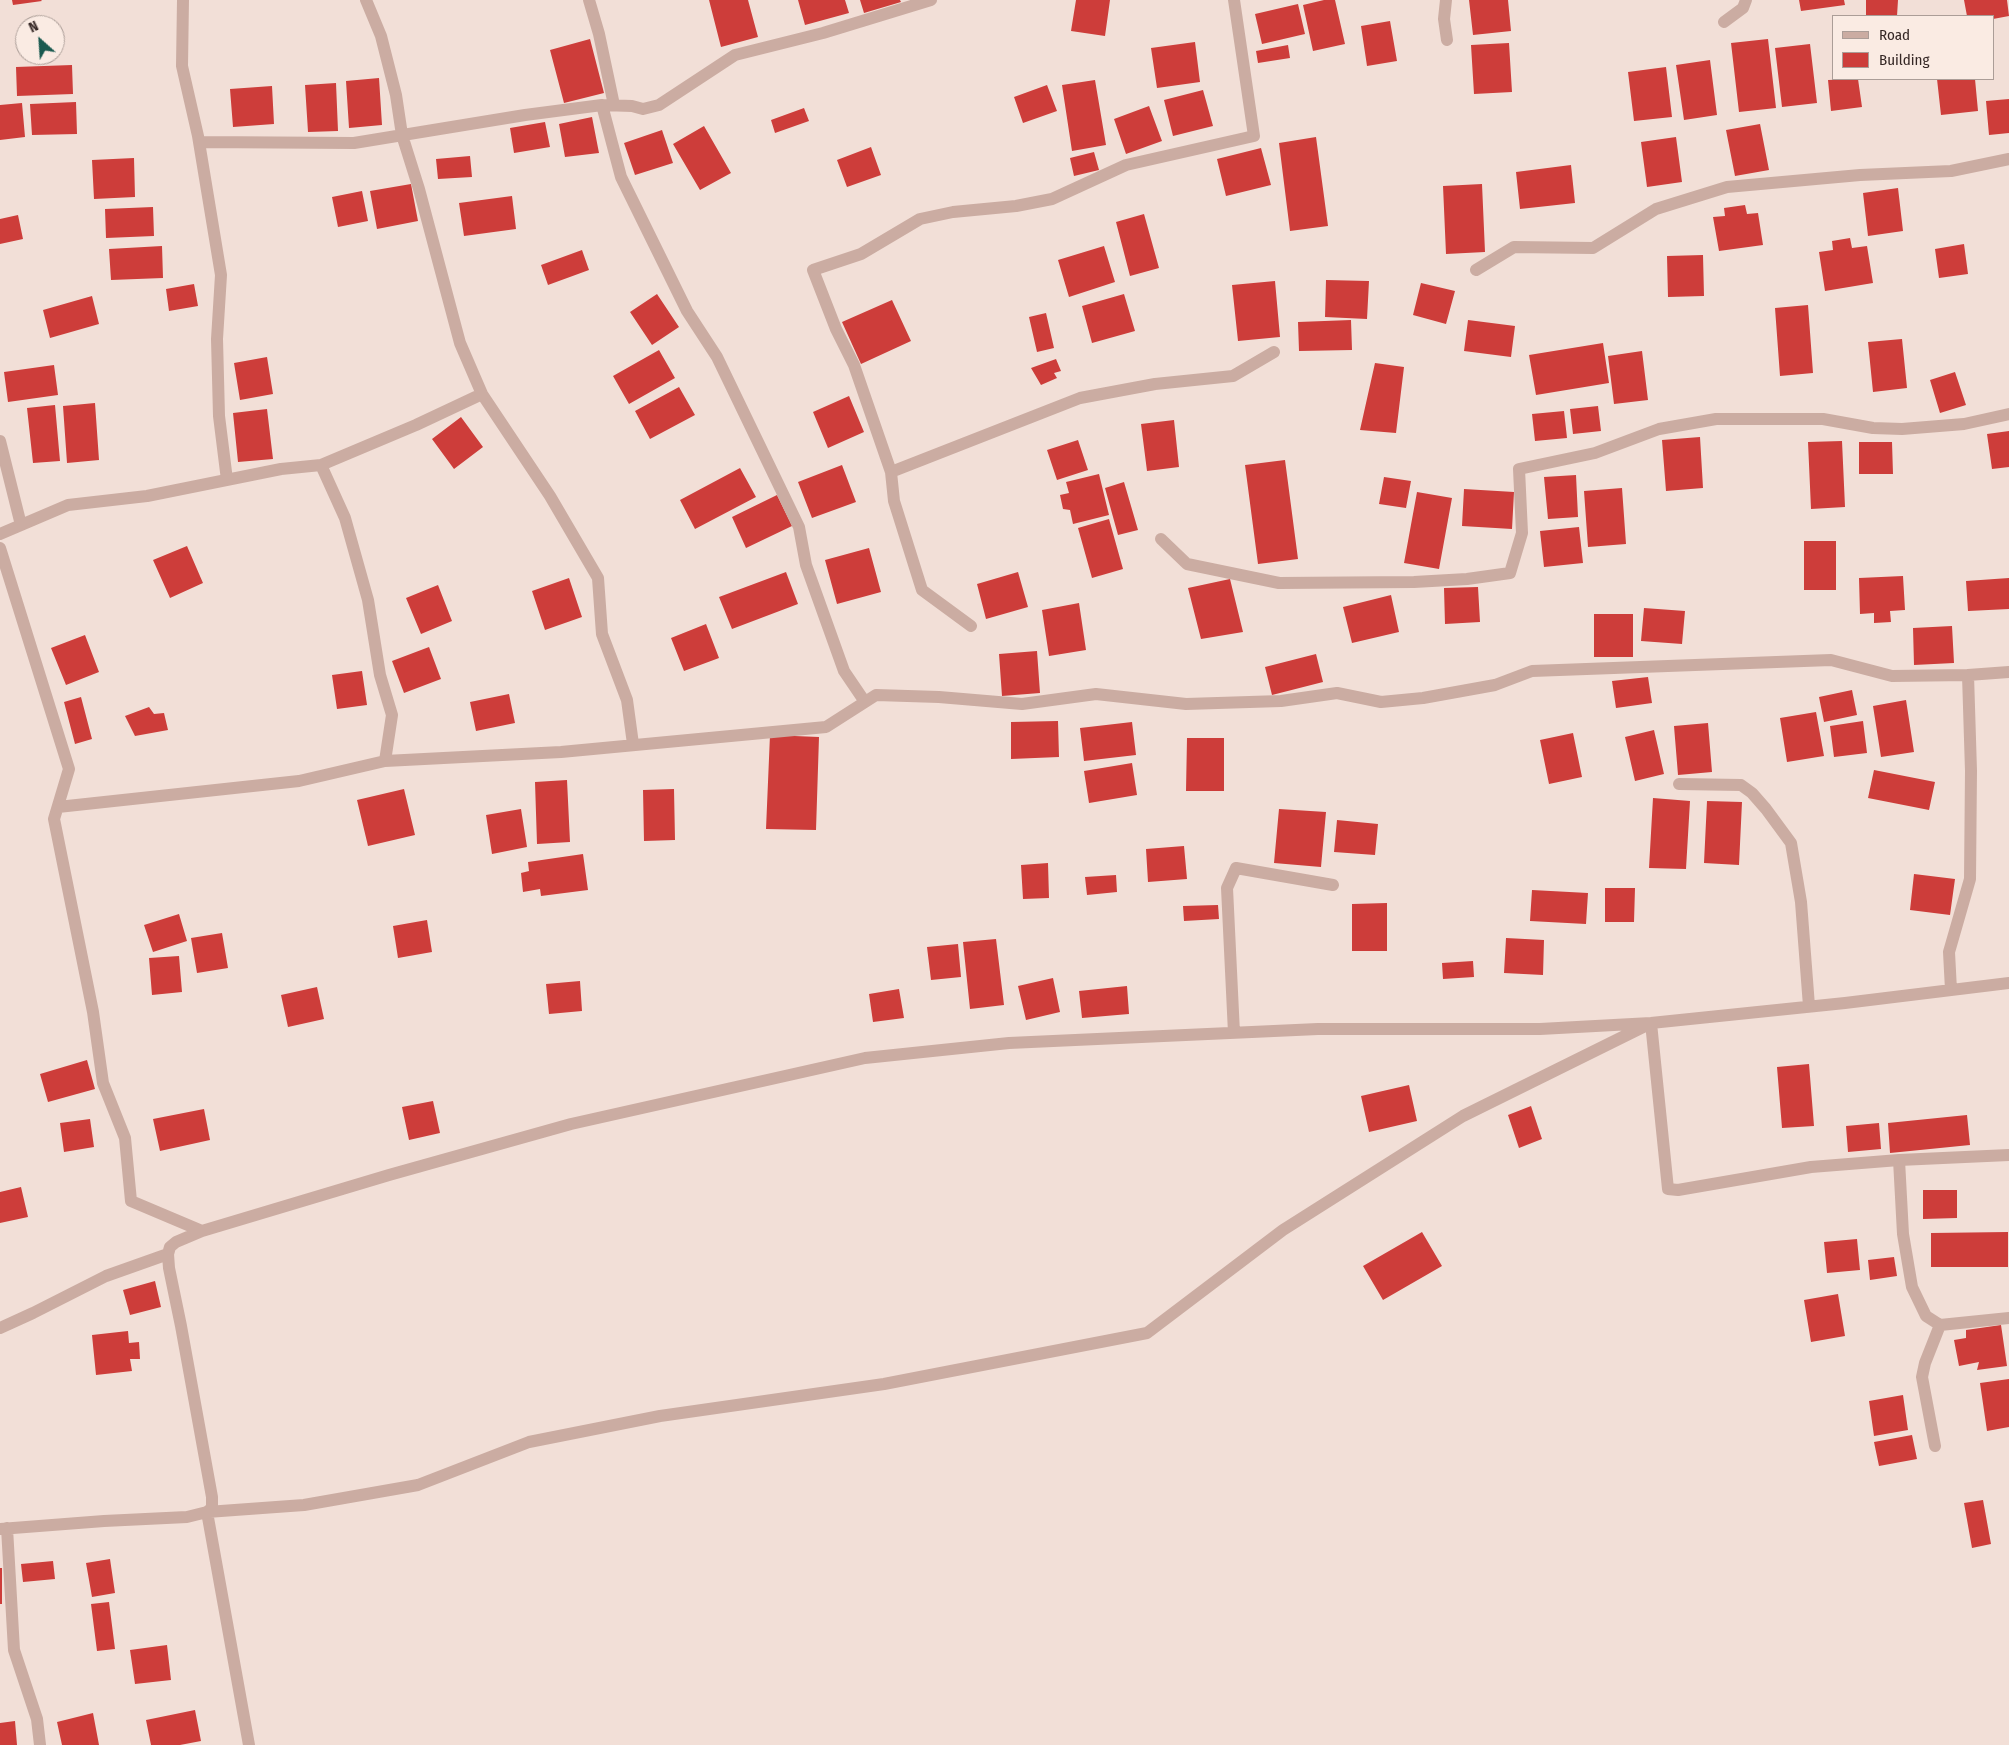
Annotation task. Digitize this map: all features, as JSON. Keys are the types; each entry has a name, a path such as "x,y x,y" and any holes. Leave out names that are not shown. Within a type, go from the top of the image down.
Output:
{"street":[{"path":"183,0 182,66 199,142 221,275 217,339 219,416 227,480"},
{"path":"366,0 382,36 396,95 402,135 420,189 460,343 482,394 550,496 598,578 602,634 627,700 633,744"},
{"path":"589,0 599,34 608,105 621,177 687,311 717,357 799,527 806,565 844,671 865,702"},
{"path":"199,142 354,143 525,115 608,105 632,106 643,110 659,106 735,55 823,33 931,0"},
{"path":"971,626 922,590 894,501 891,472 854,365 836,329 813,270 861,254 920,219 953,212 1016,206 1052,199 1126,165 1254,136 1234,0"},
{"path":"1446,0 1444,19 1447,40"},
{"path":"1724,22 1743,8 1746,0"},
{"path":"1476,270 1514,247 1593,248 1656,209 1727,188 1860,175 1951,172 2009,159"},
{"path":"891,472 1080,398 1155,384 1232,376 1274,352"},
{"path":"0,534 68,505 147,496 280,470 322,464 416,425 482,394"},
{"path":"1161,539 1187,564 1279,583 1414,582 1467,579 1510,573 1522,533 1519,469 1595,453 1659,428 1716,419 1823,419 1873,428 1902,429 1964,424 2009,414"},
{"path":"0,441 21,525"},
{"path":"322,464 345,518 368,600 380,675 392,715 385,761"},
{"path":"0,548 69,768 54,819 93,1012 103,1083 124,1138 131,1201 202,1231"},
{"path":"58,807 300,782 385,761 561,752 826,727 876,695 939,697 1022,704 1096,694 1186,704 1281,701 1337,693 1381,702 1422,698 1495,685 1532,671 1831,660 1892,676 1968,675 2009,672"},
{"path":"1950,990 1949,952 1970,879 1971,771 1968,675"},
{"path":"1679,784 1741,785 1752,793 1766,809 1791,843 1801,902 1809,1006"},
{"path":"1234,1033 1226,888 1236,868 1333,885"},
{"path":"207,1512 212,1508 212,1497 169,1268 168,1254 170,1247 176,1242 202,1231 389,1175 572,1124 865,1058 1009,1043 1318,1029 1540,1029 1650,1022 2009,983"},
{"path":"1650,1022 1668,1189 1678,1190 1811,1167 1899,1160 2009,1156"},
{"path":"40,1745 37,1719 14,1650 4,1529 104,1520 187,1518 207,1512 304,1505 418,1485 529,1442 660,1416 884,1384 1147,1333 1283,1230 1463,1116 1650,1022"},
{"path":"1899,1160 1903,1234 1912,1287 1926,1316 1940,1325 2009,1318"},
{"path":"0,1328 106,1276 168,1254"},
{"path":"1934,1446 1922,1377 1924,1363 1940,1325"},
{"path":"207,1512 249,1745"}],"building":[{"path":"12,0 41,0 42,1 13,5"},
{"path":"709,0 748,0 758,37 721,47"},
{"path":"798,0 845,0 849,13 805,25"},
{"path":"860,0 900,0 901,2 864,13"},
{"path":"1076,0 1110,0 1105,36 1071,31"},
{"path":"1324,0 1335,0 1345,44 1313,51 1303,5"},
{"path":"1469,0 1508,0 1511,31 1473,35"},
{"path":"1799,0 1844,0 1845,5 1801,11"},
{"path":"1866,0 1898,0 1897,15 1866,15"},
{"path":"1964,0 2007,0 2009,16 1994,19 1994,15 1967,15"},
{"path":"1298,4 1305,34 1262,44 1255,14"},
{"path":"1390,21 1397,61 1367,66 1361,26"},
{"path":"590,39 604,93 564,103 550,50"},
{"path":"1768,39 1776,108 1739,112 1731,43"},
{"path":"1195,42 1200,82 1157,88 1151,48"},
{"path":"1509,43 1512,92 1474,94 1471,45"},
{"path":"1810,44 1817,103 1782,107 1775,48"},
{"path":"1288,45 1290,58 1258,63 1256,51"},
{"path":"1710,60 1717,115 1684,120 1676,65"},
{"path":"72,65 73,94 17,96 16,67"},
{"path":"1666,67 1672,117 1634,121 1628,72"},
{"path":"379,78 382,125 349,128 346,81"},
{"path":"1095,80 1106,145 1072,151 1062,85"},
{"path":"1828,80 1858,80 1862,107 1831,111"},
{"path":"1937,80 1975,80 1978,111 1941,115"},
{"path":"336,83 338,131 308,132 305,85"},
{"path":"1047,85 1057,111 1023,123 1014,97"},
{"path":"272,86 274,124 233,127 230,89"},
{"path":"1203,90 1213,126 1173,136 1164,100"},
{"path":"2009,99 2009,133 1989,135 1986,101"},
{"path":"76,102 77,134 32,135 30,104"},
{"path":"22,103 25,137 0,140 0,105"},
{"path":"1149,106 1162,141 1126,154 1114,119"},
{"path":"804,108 809,121 775,133 771,120"},
{"path":"592,117 599,153 565,157 559,124"},
{"path":"545,122 550,147 514,153 510,128"},
{"path":"1760,124 1769,170 1735,176 1726,130"},
{"path":"704,126 731,173 700,190 673,144"},
{"path":"662,130 673,163 635,175 624,143"},
{"path":"1316,137 1328,226 1290,231 1279,143"},
{"path":"1676,137 1682,182 1647,187 1641,142"},
{"path":"871,147 881,175 847,187 837,160"},
{"path":"1261,148 1271,185 1226,196 1217,159"},
{"path":"1094,152 1099,170 1074,176 1070,158"},
{"path":"470,156 472,177 438,179 436,159"},
{"path":"134,158 135,197 94,199 92,160"},
{"path":"1571,165 1575,203 1520,209 1516,172"},
{"path":"411,184 418,221 377,229 370,191"},
{"path":"1482,184 1485,252 1446,254 1443,186"},
{"path":"1898,188 1903,231 1868,236 1863,193"},
{"path":"362,191 368,221 338,227 332,197"},
{"path":"512,196 516,229 464,236 459,203"},
{"path":"1745,205 1747,214 1758,213 1763,245 1719,251 1713,217 1725,216 1724,208"},
{"path":"153,207 154,236 106,238 105,209"},
{"path":"1144,214 1159,268 1130,276 1116,222"},
{"path":"18,215 23,239 0,244 0,219"},
{"path":"1850,238 1852,248 1867,246 1873,283 1825,291 1819,252 1833,250 1832,241"},
{"path":"1964,244 1968,274 1939,278 1935,249"},
{"path":"162,246 163,278 111,280 109,249"},
{"path":"1104,246 1115,282 1069,297 1058,260"},
{"path":"582,250 589,270 548,285 541,265"},
{"path":"1703,255 1704,296 1668,297 1667,256"},
{"path":"1326,280 1369,281 1367,319 1325,317"},
{"path":"1275,281 1280,337 1238,341 1232,285"},
{"path":"1421,283 1455,291 1446,324 1413,315"},
{"path":"194,284 198,306 169,311 166,289"},
{"path":"657,294 679,327 652,345 630,312"},
{"path":"1124,294 1135,331 1092,343 1082,306"},
{"path":"92,296 99,324 50,338 43,310"},
{"path":"892,300 911,341 861,364 842,322"},
{"path":"1808,305 1813,373 1780,376 1775,308"},
{"path":"1046,313 1054,348 1037,352 1029,317"},
{"path":"1351,320 1352,350 1299,351 1298,322"},
{"path":"1468,320 1515,326 1511,357 1464,351"},
{"path":"1902,339 1907,388 1873,392 1868,342"},
{"path":"1603,343 1609,383 1536,395 1529,355"},
{"path":"659,350 675,378 629,404 613,376"},
{"path":"1642,351 1648,400 1614,404 1608,356"},
{"path":"267,357 273,394 240,400 234,363"},
{"path":"1056,359 1061,371 1054,373 1057,378 1041,385 1031,368"},
{"path":"1375,363 1404,367 1396,433 1360,430"},
{"path":"54,365 58,395 8,402 4,372"},
{"path":"1955,372 1966,405 1940,413 1930,380"},
{"path":"679,387 695,415 650,439 635,411"},
{"path":"849,396 864,432 828,448 813,412"},
{"path":"95,403 99,460 67,463 63,406"},
{"path":"55,405 60,461 33,463 27,408"},
{"path":"1598,406 1601,431 1573,434 1570,409"},
{"path":"267,409 273,459 238,462 233,413"},
{"path":"1564,411 1567,438 1535,441 1532,414"},
{"path":"461,417 483,447 454,469 432,439"},
{"path":"1174,420 1179,467 1147,471 1141,424"},
{"path":"2009,431 2009,467 1992,469 1987,434"},
{"path":"1700,437 1703,488 1666,491 1662,440"},
{"path":"1078,440 1088,470 1057,480 1047,450"},
{"path":"1842,441 1845,507 1811,509 1808,442"},
{"path":"1859,442 1892,442 1893,474 1859,474"},
{"path":"1285,460 1298,559 1258,564 1245,465"},
{"path":"842,465 856,502 812,518 798,482"},
{"path":"740,468 756,497 695,529 680,500"},
{"path":"1099,474 1109,515 1073,524 1070,510 1063,509 1060,495 1069,493 1066,482"},
{"path":"1576,475 1578,517 1548,519 1544,477"},
{"path":"1384,477 1411,481 1406,508 1379,504"},
{"path":"1124,482 1138,530 1118,535 1105,488"},
{"path":"1622,488 1626,544 1588,547 1584,491"},
{"path":"1464,489 1514,492 1512,529 1462,526"},
{"path":"1417,492 1452,498 1439,569 1404,563"},
{"path":"777,495 792,526 746,548 732,517"},
{"path":"1109,519 1123,569 1092,578 1078,528"},
{"path":"1579,527 1583,563 1544,567 1540,531"},
{"path":"1804,541 1836,541 1836,590 1804,590"},
{"path":"187,546 203,583 170,598 153,560"},
{"path":"869,548 881,592 837,604 825,560"},
{"path":"786,572 798,604 732,629 719,597"},
{"path":"1018,572 1028,607 986,619 977,584"},
{"path":"1903,576 1905,610 1890,611 1891,622 1874,623 1874,613 1860,614 1859,578"},
{"path":"569,578 582,617 545,630 532,591"},
{"path":"2009,578 2009,609 1968,611 1966,581"},
{"path":"1230,579 1243,632 1201,639 1188,588"},
{"path":"438,585 452,621 421,634 406,598"},
{"path":"1478,587 1480,622 1445,624 1444,588"},
{"path":"1391,595 1399,632 1352,643 1343,607"},
{"path":"1079,603 1086,650 1049,656 1042,610"},
{"path":"1644,608 1685,611 1682,644 1641,641"},
{"path":"1594,614 1633,614 1633,657 1594,657"},
{"path":"706,624 719,658 684,671 671,638"},
{"path":"1952,626 1954,663 1914,665 1913,628"},
{"path":"85,635 99,672 66,685 51,648"},
{"path":"429,647 441,679 404,693 392,661"},
{"path":"1037,651 1040,693 1002,696 999,654"},
{"path":"1316,654 1323,682 1272,695 1265,667"},
{"path":"362,671 367,705 337,709 332,675"},
{"path":"1648,677 1652,703 1616,708 1612,681"},
{"path":"1852,690 1857,715 1824,722 1819,697"},
{"path":"509,694 515,723 476,731 470,702"},
{"path":"81,697 92,739 75,744 64,702"},
{"path":"1906,700 1914,752 1881,757 1873,706"},
{"path":"149,707 154,714 164,713 168,730 135,736 125,716"},
{"path":"1816,712 1824,756 1787,762 1780,718"},
{"path":"1058,721 1059,757 1011,759 1011,722"},
{"path":"1863,721 1867,753 1834,757 1830,726"},
{"path":"1132,722 1136,755 1084,761 1080,728"},
{"path":"1708,723 1712,772 1678,775 1674,726"},
{"path":"1654,730 1664,774 1635,781 1625,737"},
{"path":"1573,733 1582,777 1549,784 1540,740"},
{"path":"770,735 819,737 816,830 766,829"},
{"path":"1187,738 1224,738 1224,791 1186,791"},
{"path":"1132,763 1137,795 1089,803 1084,771"},
{"path":"1874,770 1935,782 1929,810 1868,798"},
{"path":"567,780 570,842 537,844 535,782"},
{"path":"404,789 415,835 368,846 357,800"},
{"path":"674,789 675,840 644,841 643,790"},
{"path":"1653,798 1690,801 1686,869 1649,868"},
{"path":"1707,801 1742,802 1739,865 1704,863"},
{"path":"521,809 527,847 492,854 486,815"},
{"path":"1279,809 1326,812 1321,867 1274,863"},
{"path":"1337,820 1378,824 1375,855 1334,852"},
{"path":"1184,846 1187,879 1148,882 1146,849"},
{"path":"583,854 588,890 541,896 540,889 523,892 521,873 529,871 528,862"},
{"path":"1048,863 1049,898 1023,899 1021,865"},
{"path":"1914,874 1955,879 1950,915 1910,910"},
{"path":"1116,875 1117,892 1087,895 1085,877"},
{"path":"1605,888 1635,888 1634,922 1605,922"},
{"path":"1532,890 1588,893 1586,924 1530,921"},
{"path":"1387,903 1387,951 1352,951 1352,904"},
{"path":"1218,905 1219,919 1184,921 1183,906"},
{"path":"179,914 187,941 153,952 144,925"},
{"path":"427,920 432,952 398,958 393,926"},
{"path":"222,933 228,968 197,973 191,938"},
{"path":"1506,938 1544,940 1543,975 1504,973"},
{"path":"996,939 1004,1005 970,1009 963,942"},
{"path":"958,944 961,977 931,980 927,947"},
{"path":"179,956 182,992 152,995 149,958"},
{"path":"1473,961 1474,977 1443,979 1442,963"},
{"path":"1053,978 1060,1012 1026,1020 1018,986"},
{"path":"580,981 582,1011 549,1014 546,984"},
{"path":"1127,986 1129,1014 1082,1018 1079,991"},
{"path":"317,987 324,1019 288,1027 281,995"},
{"path":"899,989 904,1018 873,1022 869,994"},
{"path":"87,1060 95,1089 48,1102 40,1074"},
{"path":"1809,1064 1814,1126 1782,1128 1777,1067"},
{"path":"1409,1085 1417,1121 1369,1132 1361,1096"},
{"path":"433,1101 440,1133 409,1140 402,1107"},
{"path":"1531,1106 1542,1139 1519,1148 1508,1115"},
{"path":"204,1109 210,1140 160,1151 153,1119"},
{"path":"1967,1115 1970,1145 1890,1153 1888,1123"},
{"path":"90,1119 94,1147 64,1152 60,1123"},
{"path":"1879,1123 1881,1149 1848,1152 1846,1126"},
{"path":"21,1187 28,1217 0,1223 0,1192"},
{"path":"1923,1190 1957,1190 1957,1218 1923,1219"},
{"path":"1422,1232 1442,1266 1383,1300 1363,1266"},
{"path":"2008,1232 2008,1267 1931,1267 1931,1233"},
{"path":"1857,1239 1860,1270 1827,1273 1824,1242"},
{"path":"1894,1257 1897,1276 1870,1280 1868,1260"},
{"path":"155,1281 161,1307 130,1315 123,1290"},
{"path":"1838,1294 1845,1336 1811,1342 1804,1300"},
{"path":"2001,1325 2007,1366 1977,1370 1979,1362 1959,1366 1954,1340 1966,1338 1966,1330"},
{"path":"128,1331 129,1343 139,1342 140,1359 130,1359 132,1371 96,1375 92,1335"},
{"path":"2009,1379 2009,1427 1987,1431 1980,1383"},
{"path":"1903,1395 1908,1430 1874,1436 1869,1401"},
{"path":"1912,1435 1917,1459 1879,1466 1874,1442"},
{"path":"1983,1500 1991,1544 1972,1548 1964,1503"},
{"path":"110,1559 115,1593 92,1597 86,1563"},
{"path":"53,1561 55,1579 23,1582 21,1564"},
{"path":"0,1568 2,1568 2,1604 0,1604"},
{"path":"109,1602 115,1649 97,1651 91,1604"},
{"path":"167,1645 171,1680 135,1684 130,1650"},
{"path":"195,1710 201,1741 180,1745 151,1745 146,1720"},
{"path":"93,1713 99,1745 62,1745 57,1722"},
{"path":"15,1721 17,1745 0,1745 0,1723"}]}
